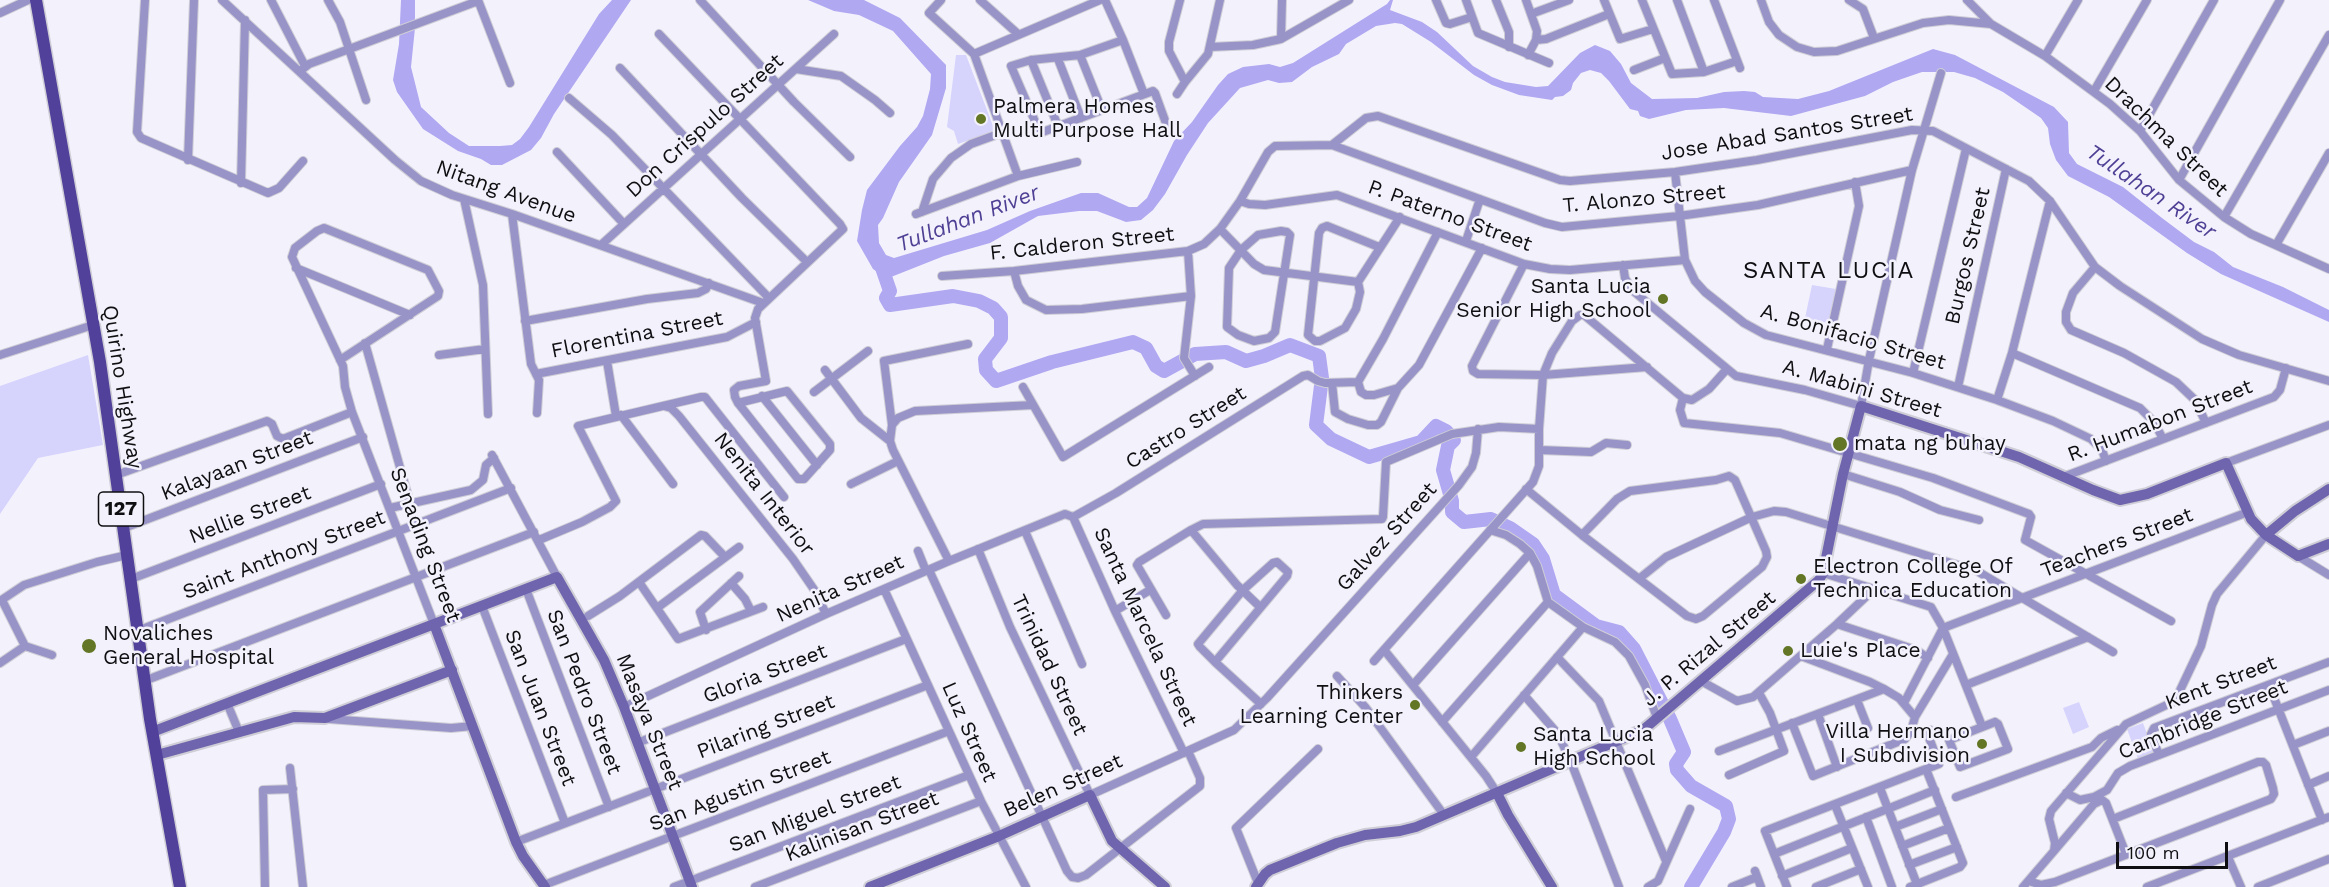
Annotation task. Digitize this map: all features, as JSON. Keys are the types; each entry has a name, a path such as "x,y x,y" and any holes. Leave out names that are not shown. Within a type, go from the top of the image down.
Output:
{"main road":[{"name":"Quirino Highway","path":"36,0 93,325 124,528 144,681 180,887"}],"street":[{"path":"0,13 28,0"},
{"path":"145,0 138,135 188,160 264,193 272,193 279,188 303,161"},
{"path":"188,160 194,0"},
{"name":"Nitang Avenue","path":"222,0 302,68 413,175 464,199 709,283 766,300"},
{"path":"270,0 302,68 478,1 510,83"},
{"path":"328,0 336,13 350,49 366,100"},
{"path":"700,0 800,108 850,157"},
{"path":"941,0 929,13 974,54 1018,176"},
{"path":"980,0 1018,34"},
{"path":"974,54 1100,0"},
{"path":"1105,0 1144,94"},
{"path":"1180,0 1169,42 1169,51 1185,82"},
{"path":"1177,94 1201,64 1210,47 1221,0"},
{"path":"1281,39 1282,0"},
{"path":"1210,47 1253,45 1281,39 1349,0"},
{"path":"1436,0 1446,23 1450,24 1472,17"},
{"path":"1466,0 1478,33 1549,63"},
{"path":"1496,0 1509,32 1509,47"},
{"path":"1526,0 1537,31 1536,40 1528,55"},
{"path":"1531,14 1569,0"},
{"path":"1604,0 1620,39 1653,29"},
{"path":"1642,0 1672,75 1704,72 1738,65 1714,0"},
{"path":"1677,0 1704,72"},
{"name":"Drachma Street","path":"1761,0 1769,22 1786,40 1804,49 1826,52 1837,51 1923,23 1949,20 1991,24 2045,56 2094,91 2140,130 2179,180 2224,217 2251,234 2329,269"},
{"path":"1850,0 1863,9 1874,38"},
{"path":"1967,0 1991,24"},
{"path":"2045,56 2078,0"},
{"path":"2094,91 2147,0"},
{"path":"2140,130 2214,0"},
{"path":"2179,180 2280,0"},
{"path":"1536,40 1546,39 1609,14"},
{"path":"241,183 245,20"},
{"path":"659,34 840,224 843,230 766,300 756,313 766,381 736,387 733,393 738,403 798,479 804,479 830,450 830,444 788,391 738,403"},
{"name":"Don Crispulo Street","path":"601,245 834,34"},
{"path":"2224,217 2329,35"},
{"path":"1123,40 1080,55 1031,60 1011,66 1040,133 1144,94 1155,92 1167,126"},
{"path":"1080,55 1101,110"},
{"path":"1634,70 1665,58"},
{"path":"1058,59 1081,118"},
{"path":"1031,60 1058,126"},
{"path":"620,68 807,262"},
{"path":"796,69 841,76 890,113"},
{"path":"1941,73 1912,170 1869,360 1862,406 1844,474 1823,573 1931,607 1943,628 1983,726"},
{"path":"569,98 612,135 766,300"},
{"name":"Jose Abad Santos Street","path":"1332,145 1366,118 1378,116 1560,180 1675,172 1757,160 1923,129 1933,131 2030,181 2050,201 2095,267 2120,286 2202,339 2239,355 2329,381"},
{"path":"1001,133 971,144 951,158 933,179 919,213 1018,176 1077,162"},
{"name":"T. Alonzo Street","path":"1240,201 1271,148 1332,145 1545,223 1562,227 1758,206 1912,170"},
{"path":"1913,373 1966,149"},
{"path":"557,152 624,224"},
{"path":"2276,245 2329,153"},
{"name":"Burgos Street","path":"1958,387 2006,169"},
{"name":"A. Bonifacio Street","path":"1675,172 1685,260 1695,281 1744,323 1766,335 1869,360 1997,400 2084,435 2096,443 2106,461"},
{"path":"1827,349 1859,206 1855,182"},
{"name":"P. Paterno Street","path":"1240,201 1264,205 1337,195 1524,264 1550,269 1570,270 1685,260"},
{"path":"464,199 481,271 488,414"},
{"path":"1466,242 1480,199"},
{"name":"F. Calderon Street","path":"942,276 1014,271 1188,251 1204,244 1220,229 1240,201"},
{"path":"1997,400 2012,353 2050,201"},
{"path":"512,214 531,364 539,384 537,413"},
{"path":"1379,247 1327,226 1319,232 1308,335 1314,341 1327,339 1345,328 1356,309 1358,282 1400,217"},
{"name":"Senading Street","path":"410,315 439,294 433,275 428,270 328,228 317,231 295,248 292,257 296,268 340,360 352,412 518,846 545,886"},
{"path":"1220,229 1254,264 1264,270 1358,282"},
{"path":"1287,232 1290,235 1275,332 1269,338 1254,341 1238,335 1227,327 1229,268 1241,250 1258,234 1287,232"},
{"path":"1398,388 1366,395 1361,392 1358,382 1383,339 1438,232"},
{"path":"1325,383 1335,412 1348,419 1368,424 1377,425 1381,422 1398,388 1424,359 1482,248"},
{"path":"1188,251 1191,296 1185,360 1195,376"},
{"path":"1524,264 1472,366 1478,374 1543,375 1647,367"},
{"name":"A. Mabini Street","path":"1623,265 1625,278 1632,290 1736,376 1805,390 1981,443 2120,500 2147,494 2329,425"},
{"path":"2095,267 2073,293 2066,312 2066,322 2071,330 2124,353 2176,382 2194,400 2206,423"},
{"path":"296,268 410,315"},
{"path":"1014,271 1018,286 1026,300 1046,310 1082,309 1191,296"},
{"path":"525,321 647,299 698,293 703,291 709,283"},
{"path":"340,360 410,315"},
{"path":"1374,661 1537,474 1543,375 1561,337 1572,321 1584,315 1683,398 1692,400 1709,390 1726,370"},
{"name":"Florentina Street","path":"536,374 727,337 756,322"},
{"path":"0,355 93,325"},
{"path":"365,343 410,503"},
{"path":"949,561 890,441 892,425 884,361 968,344"},
{"path":"439,355 485,349"},
{"path":"814,392 868,351"},
{"path":"2012,353 2140,408 2154,422 2163,439"},
{"path":"608,360 618,415 673,484"},
{"path":"1023,387 1063,457 1209,367"},
{"name":"R. Humabon Street","path":"2062,477 2274,397 2280,390 2286,368"},
{"path":"825,370 861,418 890,441"},
{"name":"Castro Street","path":"1073,517 1116,493 1303,376 1308,375 1325,383 1358,382"},
{"path":"762,396 817,465"},
{"path":"539,540 582,522 615,504 615,497 579,426 618,415 705,397 784,497"},
{"path":"1683,398 1680,410 1684,423 1780,433 1933,478 2029,514 2031,517 2024,538 2171,621"},
{"name":"Nenita Interior","path":"663,405 671,408 679,416 793,559 815,591 826,614"},
{"path":"892,425 898,418 915,411 1033,405"},
{"path":"116,475 267,421 272,424 277,436 283,439 352,412"},
{"path":"1166,615 1137,565 1203,524 1382,519 1386,462 1448,436 1478,429 1539,429"},
{"name":"Galvez Street","path":"1261,704 1454,490 1472,467 1478,429"},
{"name":"Kalayaan Street","path":"124,528 363,437"},
{"path":"1540,450 1591,452 1606,443 1627,446"},
{"path":"152,732 557,577 493,457 487,462 483,480 471,490 390,508"},
{"path":"851,484 898,461"},
{"path":"2226,463 2254,524 2266,535 2329,575"},
{"path":"1844,474 1900,492 1940,510 1979,520"},
{"path":"1526,489 1582,535 1687,616 1696,619 1703,616 1762,567 1767,557 1735,480 1729,476 1716,480 1630,491 1617,499 1582,535"},
{"name":"Nellie Street","path":"131,579 381,484"},
{"name":"Saint Anthony Street","path":"137,631 511,488"},
{"path":"2054,852 2055,843 2049,815 2122,729 2132,721 2175,701 2201,646 2217,594 2266,535 2295,511 2329,489"},
{"path":"1640,578 1666,557 1752,517 1786,512 1977,571 2114,652"},
{"name":"Teachers Street","path":"1943,628 2248,512"},
{"name":"Nenita Street","path":"624,707 826,614 949,561 1065,514 1073,517"},
{"name":"Santa Marcela Street","path":"1073,517 1115,611 1201,781 1200,786 1120,849"},
{"path":"1492,528 1520,544 1530,554 1538,566 1548,602 1583,627 1615,642 1629,657 1660,716"},
{"path":"1191,530 1260,607"},
{"path":"1025,531 1082,664"},
{"path":"144,681 534,532"},
{"path":"585,618 701,536 705,536 725,557"},
{"path":"2298,556 2329,544"},
{"path":"657,608 738,547"},
{"name":"Trinidad Street","path":"978,549 1010,627 1090,795"},
{"path":"918,551 1043,815 1067,871 1072,877 1078,878 1086,875 1120,849"},
{"path":"1413,685 1530,554"},
{"path":"52,655 25,646 1,601 24,585 127,555"},
{"path":"1215,662 1286,577 1288,572 1275,562 1243,590 1198,641 1200,647 1215,662 1261,704"},
{"name":"J. P. Rizal Street","path":"1257,885 1270,870 1337,843 1365,835 1400,831 1444,815 1643,730 1812,587 1823,573"},
{"path":"706,630 700,612 739,576"},
{"name":"Masaya Street","path":"557,577 585,618 604,660 691,884"},
{"path":"639,582 678,639 763,607"},
{"path":"731,583 745,599 751,611"},
{"name":"San Pedro Street","path":"526,589 609,807"},
{"name":"Luz Street","path":"884,589 981,801 1026,887"},
{"path":"1701,681 1737,702 1759,693 1874,589"},
{"path":"1115,611 1150,590"},
{"path":"1442,722 1548,602"},
{"name":"San Juan Street","path":"482,606 565,823"},
{"path":"1837,624 1916,650 1928,658"},
{"path":"1471,757 1583,627"},
{"path":"1904,703 1943,628"},
{"path":"1966,685 2088,637"},
{"name":"Gloria Street","path":"637,743 906,639"},
{"path":"0,663 25,646"},
{"path":"1385,651 1471,757 1497,793 1508,816 1552,887"},
{"path":"1792,723 1813,776 1905,739 1911,731 1915,717 1953,654"},
{"path":"1801,656 1884,689 1904,703 1915,717"},
{"path":"1557,657 1599,701 1666,861"},
{"name":"Kent Street","path":"2159,755 2151,734 2154,728 2329,662"},
{"path":"325,718 452,670"},
{"path":"1337,676 1366,708 1444,815"},
{"name":"Pilaring Street","path":"518,846 565,823 928,685"},
{"path":"2147,887 2325,819 2308,784 2269,685"},
{"path":"1719,751 1884,689"},
{"name":"Cambridge Street","path":"2066,793 2080,800 2094,797 2107,790 2123,769 2329,690"},
{"path":"1729,775 1783,752 1777,729 1759,693"},
{"path":"1524,696 1553,727 1571,762 1619,887"},
{"path":"1857,700 1868,728"},
{"path":"227,703 238,732"},
{"name":"Belen Street","path":"870,887 999,836 1234,730 1261,704"},
{"path":"1818,714 1837,767"},
{"path":"156,755 294,717 451,728 473,726"},
{"path":"1997,722 2008,749 1960,767 1949,740 1983,726 1997,722"},
{"path":"1956,797 2092,747 2101,738 2122,729"},
{"path":"1787,887 1764,832 1938,764 1939,761 1928,735 1930,730"},
{"name":"San Agustin Street","path":"545,886 949,731"},
{"path":"2293,745 2329,731"},
{"path":"1257,885 1236,828 1318,749"},
{"path":"2029,880 2042,885 2047,884 2271,798 2274,794 2266,765 2258,762 2113,819"},
{"path":"290,768 303,887"},
{"path":"1880,788 1915,886 1963,866 1926,769"},
{"name":"San Miguel Street","path":"674,887 691,884 969,775"},
{"path":"2308,784 2329,776"},
{"path":"266,887 263,790 293,789"},
{"path":"1774,854 1935,790"},
{"path":"1090,795 1109,836 1120,849 1165,887"},
{"path":"2022,887 2099,801 2103,800 2106,803 2127,854"},
{"name":"Kalinisan Street","path":"755,887 981,801"},
{"path":"1835,805 1868,887"},
{"path":"1648,887 1658,881 1690,809"},
{"path":"1895,827 1942,809"},
{"path":"1866,817 1892,887"},
{"path":"1902,846 1949,828"},
{"path":"1909,865 1957,847"},
{"path":"1782,876 1852,848"},
{"path":"2228,857 2241,887"},
{"path":"2258,887 2329,859"},
{"path":"1816,887 1837,883 1861,869"},
{"path":"1732,887 1756,874 1761,887"}],"shaded area":[{"path":"401,0 415,0 411,67 421,107 449,133 469,146 500,146 512,145 529,127 599,14 612,0 631,0 531,150 502,165 491,165 458,151 423,129 397,92 393,80 399,44"},
{"path":"808,0 864,0 900,18 946,65 946,88 932,135 899,182 878,225 879,243 886,255 894,258 987,230 1030,211 1081,193 1098,193 1129,207 1137,207 1147,198 1174,141 1192,122 1228,74 1243,67 1269,64 1280,67 1293,63 1393,0 1390,10 1422,22 1437,32 1473,66 1505,82 1536,87 1548,86 1580,53 1595,45 1610,51 1621,64 1631,83 1652,99 1697,98 1724,92 1744,91 1755,92 1763,97 1798,99 1829,91 1933,49 1955,55 2054,107 2068,122 2069,153 2077,164 2123,187 2194,242 2214,252 2233,267 2283,287 2329,310 2329,322 2221,274 2187,253 2109,197 2068,176 2056,160 2050,144 2048,128 2041,118 2003,92 1975,78 1954,72 1922,72 1893,82 1865,96 1791,116 1724,108 1686,110 1649,119 1640,116 1638,111 1630,109 1601,73 1590,70 1581,73 1573,83 1571,90 1552,100 1519,95 1492,85 1474,75 1431,42 1402,24 1395,23 1376,26 1346,44 1339,54 1312,67 1292,82 1279,83 1268,80 1240,88 1208,123 1165,194 1153,210 1141,220 1126,222 1097,211 1038,216 990,243 944,256 891,277 885,277 873,269 857,241 862,210 867,190 917,127 923,116 930,89 931,74 893,31 859,15 834,11"},
{"path":"956,55 966,55 995,131 958,144 954,131 947,127"},
{"path":"1812,285 1836,289 1828,323 1805,318"},
{"path":"88,355 103,445 38,458 0,514 0,386"},
{"path":"2079,702 2089,727 2073,734 2063,708"},
{"path":"2143,723 2154,753 2138,759 2127,729"}],"waterway":[{"path":"881,265 890,291 886,298 890,305 953,296 979,301 993,308 1001,317 1001,338 985,359 986,370 996,381 1052,362 1133,342 1146,348 1156,366 1164,371 1195,354 1226,352 1246,361 1290,345 1319,356 1322,378 1316,425 1331,439 1369,457 1421,442 1436,426 1446,431 1454,440 1448,446 1443,470 1452,501 1452,512 1464,522 1491,519 1510,528 1533,544 1543,559 1554,595 1596,626 1619,632 1634,649 1670,719 1684,752 1676,764 1677,770 1691,786 1726,806 1729,819 1724,832 1691,887"}],"place":[{"name":"Palmera Homes Multi Purpose Hall","path":"981,119"},
{"name":"Santa Lucia Senior High School","path":"1663,299"},
{"name":"mata ng buhay","path":"1840,444"},
{"name":"Electron College Of Technica Education","path":"1801,579"},
{"name":"Novaliches General Hospital","path":"89,646"},
{"name":"Luie's Place","path":"1788,651"},
{"name":"Thinkers Learning Center","path":"1415,705"},
{"name":"Villa Hermano I Subdivision","path":"1982,744"},
{"name":"Santa Lucia High School","path":"1521,747"}],"district":[{"name":"SANTA LUCIA","path":"1829,271"}],"water label":[{"name":"Tullahan River","path":"2151,192"},
{"name":"Tullahan River","path":"968,219"}]}
